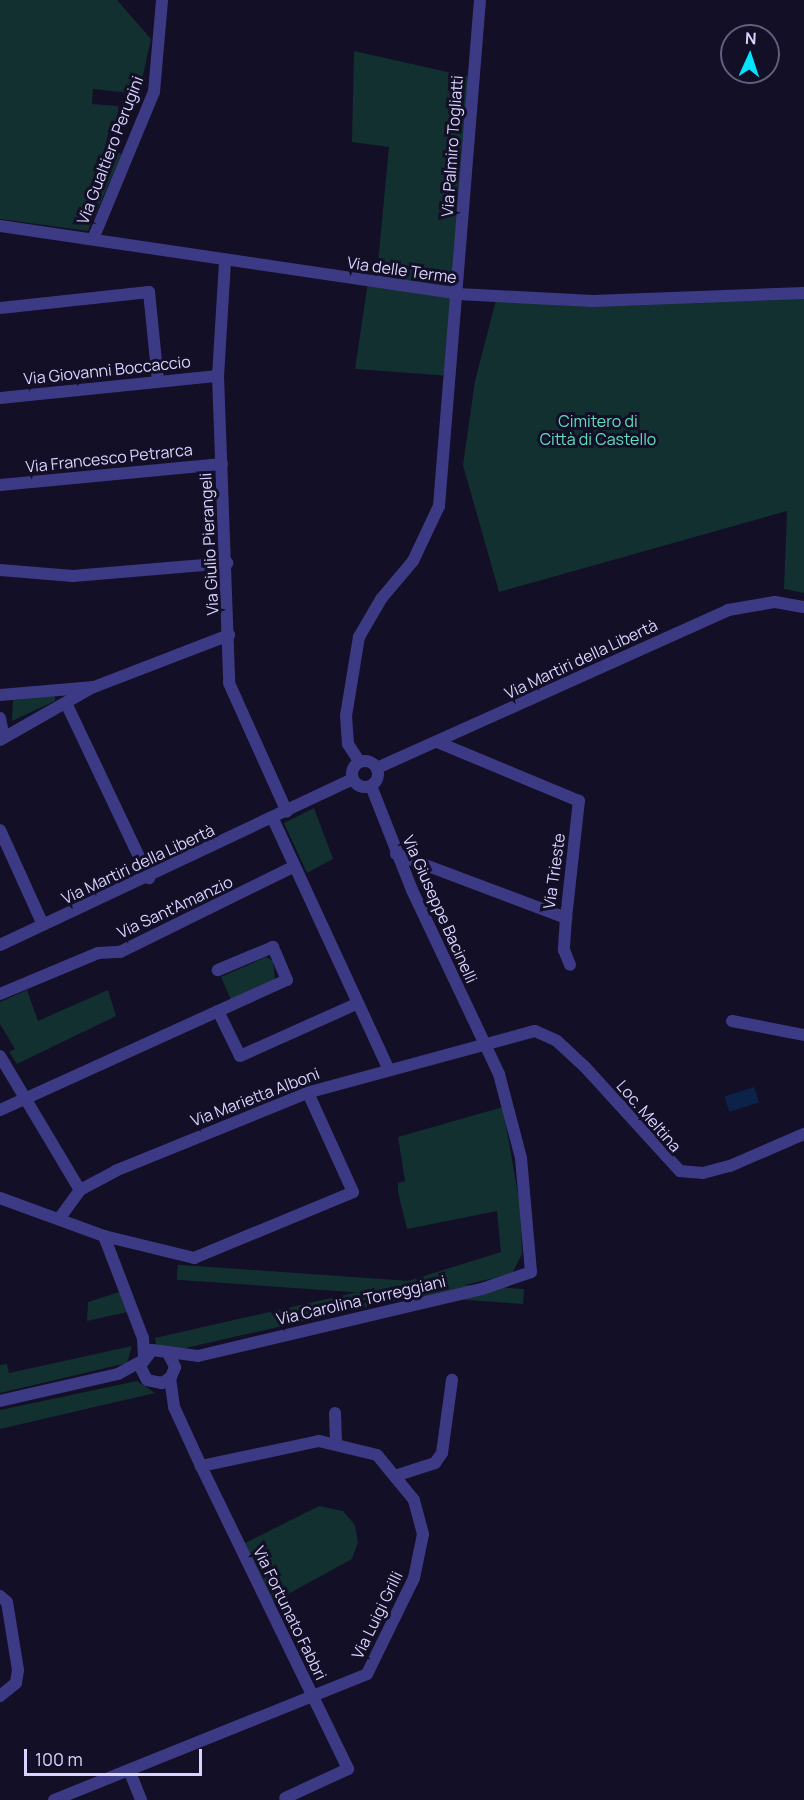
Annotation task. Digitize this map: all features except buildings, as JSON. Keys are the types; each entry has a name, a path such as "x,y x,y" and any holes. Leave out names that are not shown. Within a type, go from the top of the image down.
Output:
{"street":[{"name":"Via Gualtiero Perugini","path":"93,239 154,92 162,0"},
{"name":"Via Palmiro Togliatti","path":"359,761 348,744 351,667 359,637 381,599 413,561 440,506 480,0"},
{"name":"Via delle Terme","path":"0,226 93,239 225,262 458,294 593,301 804,293"},
{"name":"Via Giulio Pierangeli","path":"225,262 218,376 227,563 229,683 287,812"},
{"path":"0,308 149,292 158,381"},
{"name":"Via Giovanni Boccaccio","path":"0,398 218,376"},
{"name":"Via Francesco Petrarca","path":"0,485 222,464"},
{"path":"0,570 73,576 227,563"},
{"name":"Via Martiri della Libertà","path":"378,768 440,743 728,610 775,602 804,607"},
{"path":"0,718 2,739 94,687 229,635"},
{"path":"0,695 94,687"},
{"path":"66,703 149,878"},
{"name":"Via Trieste","path":"396,854 566,918 579,801 440,743"},
{"path":"359,761 378,768 371,786 353,779 359,761"},
{"name":"Via Martiri della Libertà","path":"0,945 149,878 353,779"},
{"name":"Via Giuseppe Bacinelli","path":"371,786 396,854 505,1094 521,1158 531,1272"},
{"path":"273,819 356,1004 388,1068"},
{"path":"0,830 43,925"},
{"name":"Via Sant'Amanzio","path":"0,994 98,953 120,952 293,867"},
{"path":"566,918 564,950 570,965"},
{"path":"0,1110 25,1096 287,980 273,947 218,970"},
{"path":"218,1011 240,1056 356,1004"},
{"path":"732,1021 804,1035"},
{"name":"Loc. Meltina","path":"483,1045 536,1031 557,1041 680,1172 703,1173 730,1166 804,1134"},
{"name":"Via Marietta Alboni","path":"80,1190 308,1093 388,1068 483,1045"},
{"path":"0,1056 80,1190 59,1219"},
{"path":"0,1198 104,1236 194,1258 353,1192 308,1093"},
{"path":"104,1236 143,1338 143,1358 149,1381"},
{"name":"Via Carolina Torreggiani","path":"162,1351 198,1356 482,1289 531,1272"},
{"path":"143,1338 162,1351"},
{"path":"0,1401 118,1374 143,1358 162,1351"},
{"name":"Via Fortunato Fabbri","path":"162,1351 172,1375 174,1407"},
{"name":"Via Carolina Torreggiani","path":"172,1375 198,1356"},
{"path":"118,1374 149,1381 172,1375"},
{"path":"398,1475 428,1467 441,1453 452,1380"},
{"name":"Via Fortunato Fabbri","path":"149,1381 174,1407 312,1699 348,1769 285,1798"},
{"path":"335,1413 336,1442"},
{"name":"Via Luigi Grilli","path":"54,1800 312,1699 367,1674 414,1578 423,1534 414,1500 398,1475 377,1455 336,1442 280,1446 201,1466"},
{"path":"0,1596 7,1602 18,1670 16,1683 0,1696"},
{"path":"129,1770 141,1800"}],"green space":[{"path":"0,0 117,0 151,39 139,94 93,89 92,104 118,106 119,120 111,121 105,148 122,154 88,231 0,219"},
{"path":"354,51 474,78 451,376 355,369 368,282 376,283 389,147 352,142"},
{"name":"Cimitero di Città di Castello","path":"804,293 804,593 784,589 787,511 499,592 463,465 475,381 497,296"},
{"path":"55,696 55,701 12,721 13,700"},
{"path":"314,808 333,859 307,873 284,823"},
{"path":"266,957 273,961 275,980 231,1000 221,977"},
{"path":"27,990 38,1021 108,990 116,1016 17,1064 9,1052 15,1049 0,1024 0,1002"},
{"path":"503,1107 520,1206 522,1254 512,1274 172,1351 156,1345 155,1338 411,1280 501,1252 497,1211 407,1229 398,1192 398,1183 405,1181 398,1137"},
{"path":"178,1265 524,1289 523,1304 177,1280"},
{"path":"119,1292 127,1312 87,1321 88,1302"},
{"path":"132,1346 127,1363 0,1393 0,1365 7,1364 9,1373"},
{"path":"137,1381 155,1393 0,1429 0,1410"},
{"path":"319,1506 343,1511 355,1525 358,1542 352,1559 268,1605 239,1546"}],"water":[{"path":"754,1087 759,1102 729,1112 725,1097"}]}
